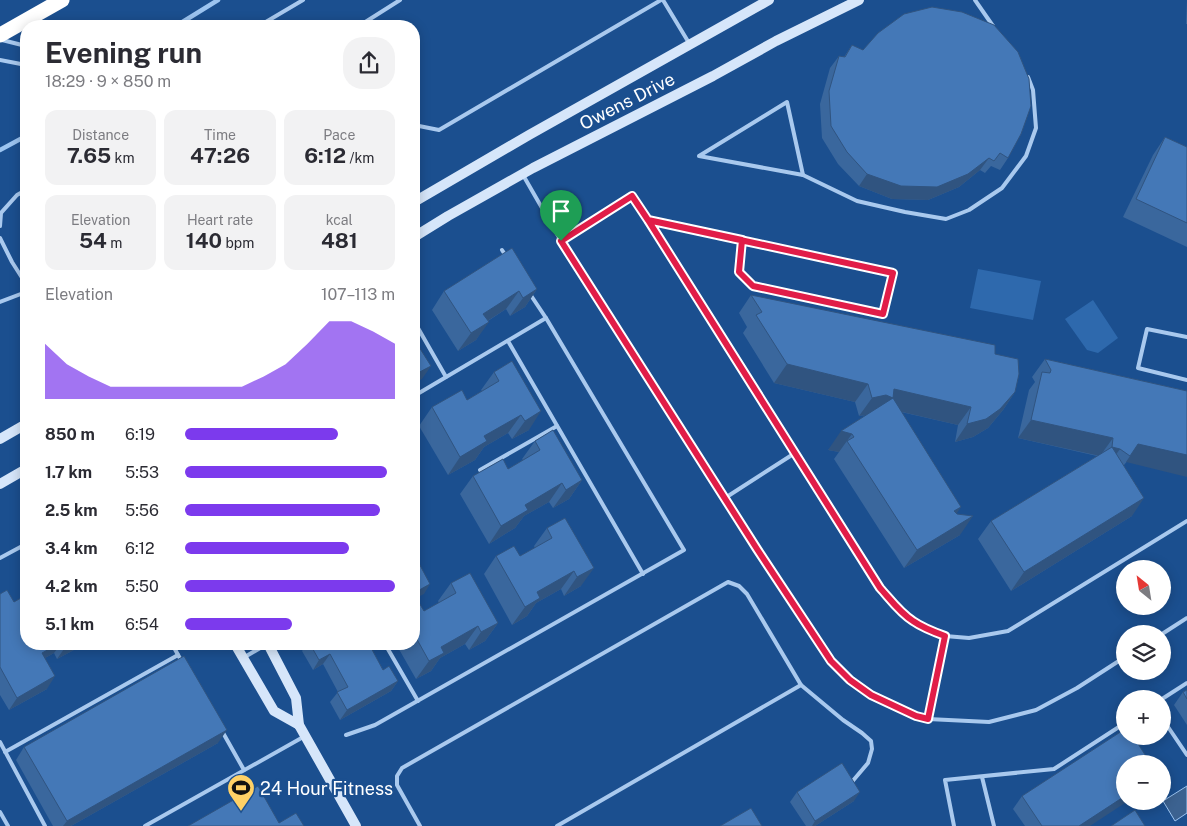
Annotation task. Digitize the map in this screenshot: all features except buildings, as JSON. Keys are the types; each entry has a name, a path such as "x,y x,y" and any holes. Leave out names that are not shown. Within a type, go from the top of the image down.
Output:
{"highway":[{"path":"28,20 62,0"},
{"path":"0,35 20,24"}],"street":[{"name":"Owens Drive","path":"420,199 770,0"},
{"name":"Owens Drive","path":"420,234 522,174 713,76 776,41 859,0"},
{"path":"0,439 20,427"},
{"path":"0,484 20,472"},
{"path":"238,650 274,710 299,726"},
{"path":"271,650 296,698 299,726 356,826"}],"lane":[{"path":"269,20 303,0"},
{"path":"368,20 400,0"},
{"path":"420,125 439,130 662,0 690,45"},
{"path":"975,0 994,27"},
{"path":"0,40 20,45"},
{"path":"0,60 20,64"},
{"path":"803,175 787,102 699,156 803,175 857,201 946,220 970,210 1002,188 1026,156 1036,128 1033,90 1024,69"},
{"path":"522,174 561,241 808,628 831,661 850,680 871,695 916,716 928,719 989,722 1036,710 1077,688 1116,663"},
{"path":"0,226 1,213 20,194"},
{"path":"561,241 632,196 880,588 912,621 927,629 945,636 969,638 1008,631 1187,522"},
{"path":"648,220 742,240 893,273 883,314 753,286 739,272 742,240"},
{"path":"0,238 20,275"},
{"path":"502,250 506,257"},
{"path":"346,735 375,725 684,550 546,318 526,288"},
{"path":"0,302 20,294"},
{"path":"420,392 546,318"},
{"path":"1187,337 1147,329 1138,368 1187,380"},
{"path":"420,332 446,377"},
{"path":"508,341 643,574"},
{"path":"480,470 557,426"},
{"path":"725,498 795,453"},
{"path":"0,558 20,547"},
{"path":"420,826 397,784 397,776 402,768 728,582 738,586 747,594 801,685 871,741 872,749 868,763 851,783"},
{"path":"1171,628 1187,618"},
{"path":"928,719 945,636"},
{"path":"175,650 183,663"},
{"path":"243,658 257,650"},
{"path":"388,650 418,701"},
{"path":"6,752 178,655"},
{"path":"1171,693 1187,683"},
{"path":"557,826 801,685"},
{"path":"220,729 244,770"},
{"path":"954,826 945,780 1054,769 1116,729"},
{"path":"1171,731 1187,755"},
{"path":"145,826 305,736"},
{"path":"0,742 46,826"},
{"path":"982,776 994,826"},
{"path":"0,812 8,826"}],"shaded area":[{"path":"978,269 1041,281 1033,320 970,308"},
{"path":"1093,300 1118,338 1098,353 1087,350 1065,319"},
{"path":"1187,786 1187,813 1175,821 1168,810 1171,810 1171,796"}],"waterway":[{"path":"186,20 218,0"},
{"path":"0,150 20,139"}],"place":[{"name":"24 Hour Fitness","path":"241,812"}],"route":[{"path":"561,241 632,196 648,220 695,230 742,240 893,273 883,314 753,286 739,272 742,240 648,220 880,588 912,621 945,636 928,719 916,716 871,695 850,680 831,661 757,549 561,241"}]}
